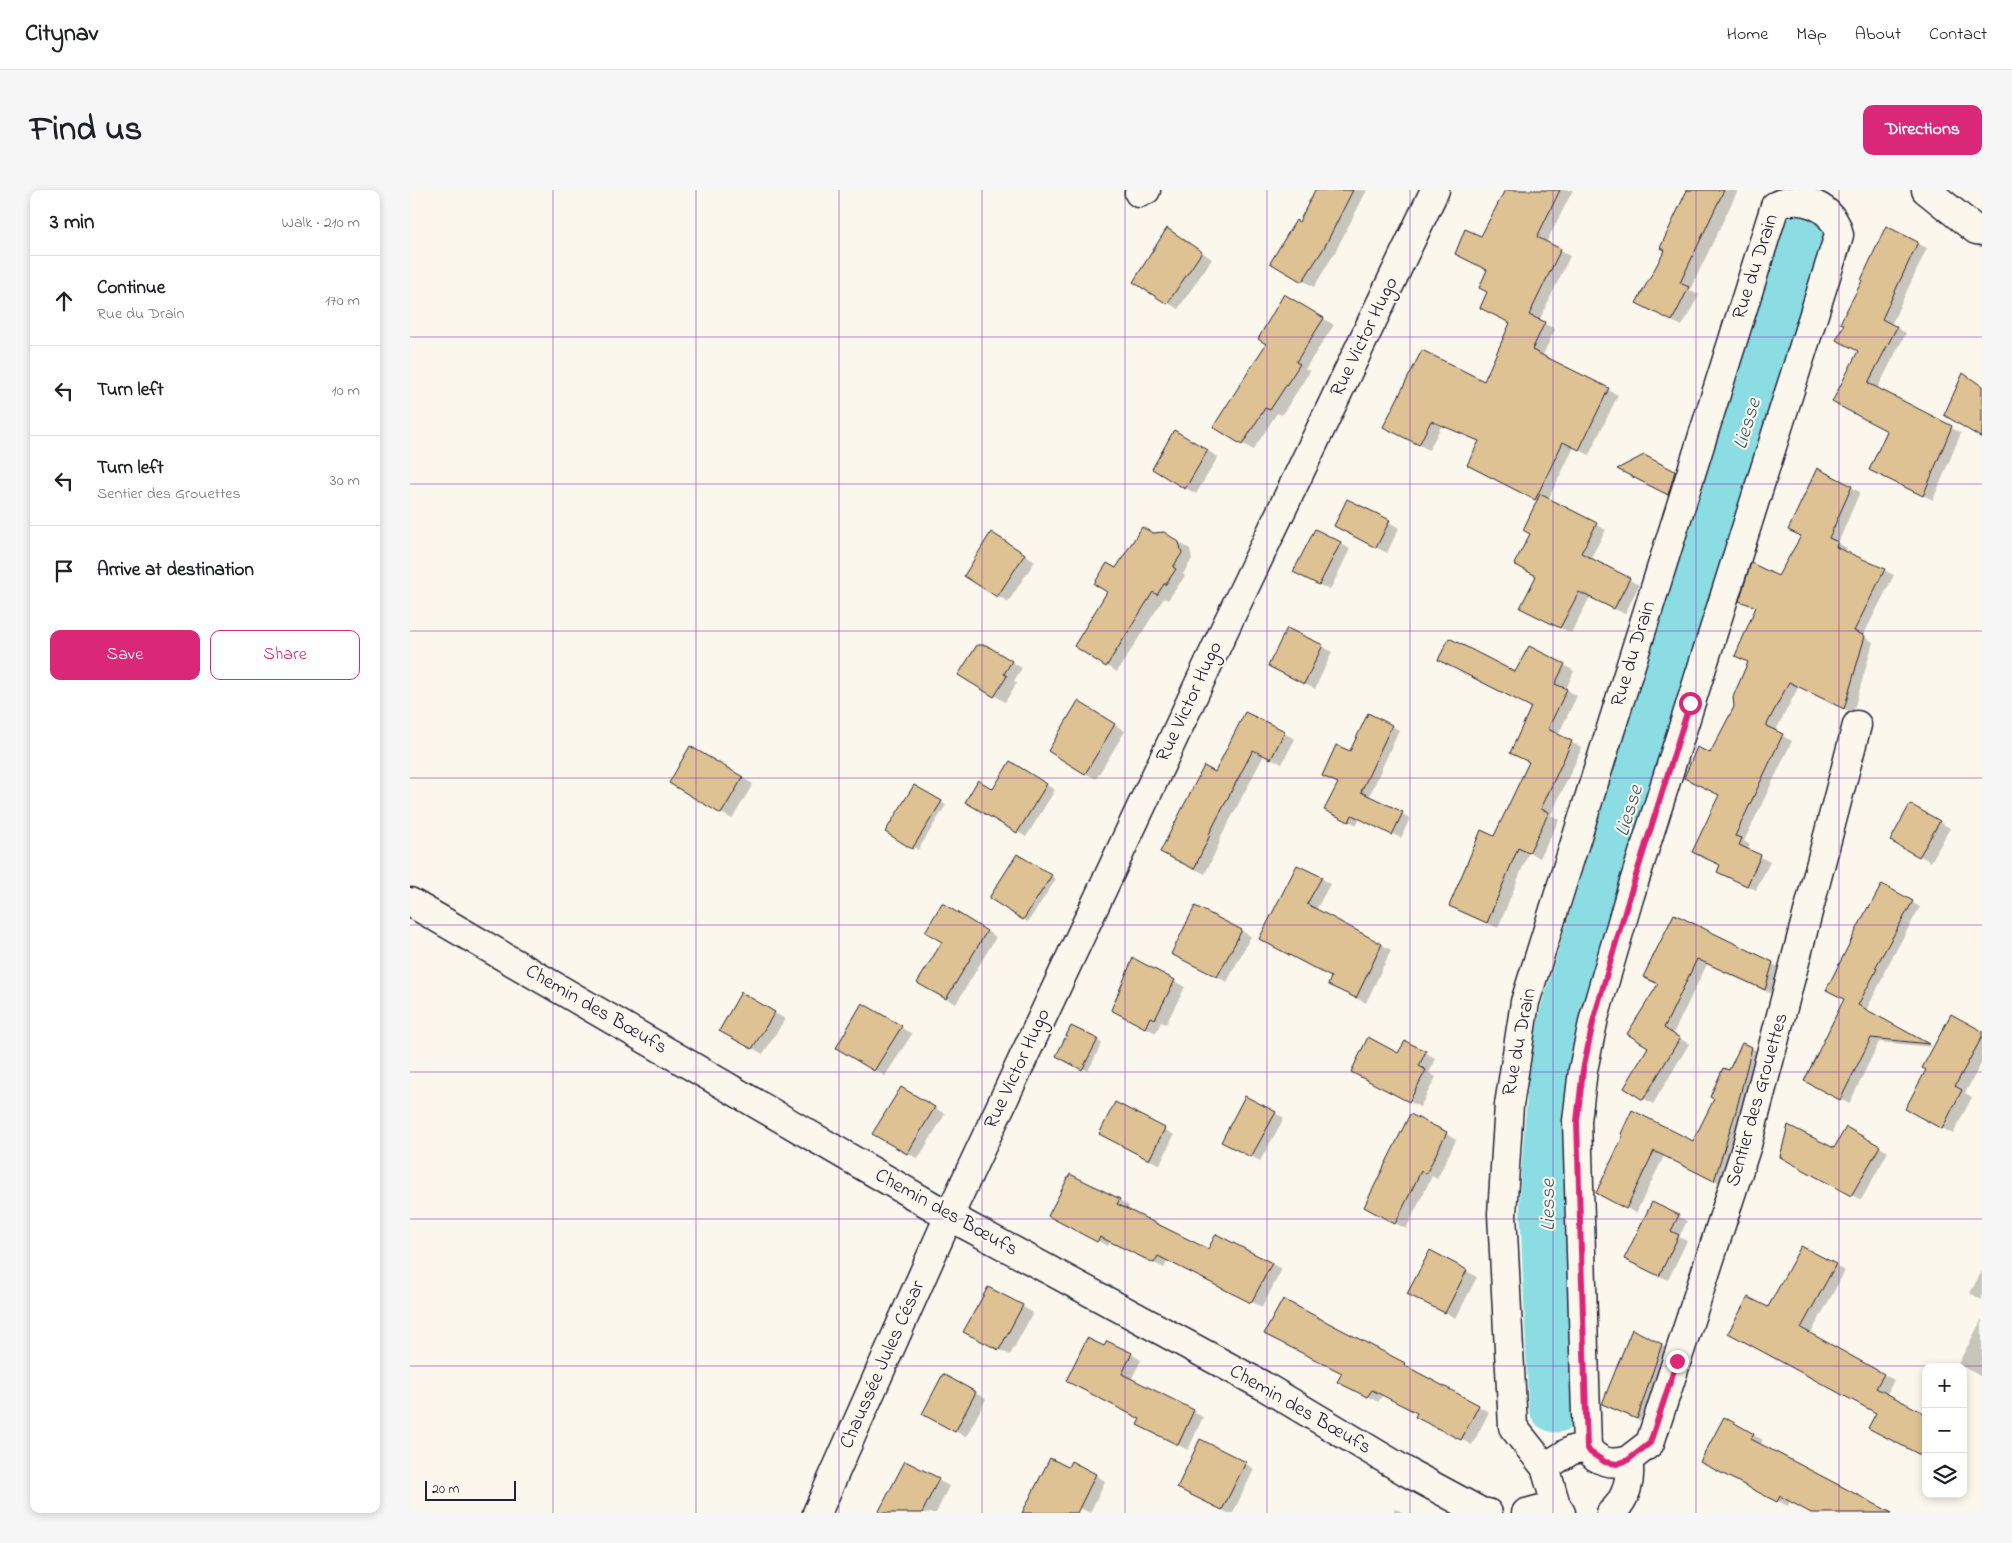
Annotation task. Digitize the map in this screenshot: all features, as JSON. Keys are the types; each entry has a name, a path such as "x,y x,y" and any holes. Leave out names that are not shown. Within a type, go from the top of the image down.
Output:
{"street":[{"name":"Rue Victor Hugo","path":"949,1216 1227,624 1435,190"},
{"path":"1926,190 1976,230 1982,232"},
{"name":"Rue du Drain","path":"1545,1467 1513,1427 1502,1214 1509,1104 1525,1002 1775,206 1783,202 1804,202 1823,209 1832,216 1838,225 1839,235 1629,898 1594,1018 1583,1070 1577,1121 1587,1447"},
{"name":"Sentier des Grouettes","path":"1628,1460 1650,1443 1747,1144 1857,725"},
{"name":"Chemin des Bœufs","path":"410,902 949,1216 1262,1385 1407,1472 1481,1512 1488,1513"},
{"name":"Chaussée Jules César","path":"817,1513 949,1216"},
{"path":"1526,1513 1559,1509 1545,1467 1572,1450 1587,1447 1590,1452 1605,1462 1617,1464 1628,1460 1631,1474 1624,1497 1611,1513"}],"building":[{"path":"1315,190 1353,190 1324,248 1302,282 1270,263 1296,220 1299,222"},
{"path":"1505,190 1560,190 1537,237 1561,249 1529,315 1545,322 1532,350 1609,388 1579,450 1563,442 1535,500 1467,465 1479,441 1431,421 1419,445 1383,427 1422,350 1484,381 1510,323 1480,308 1487,292 1479,288 1487,270 1455,254 1465,229 1481,236"},
{"path":"1687,190 1724,190 1680,283 1689,287 1672,321 1636,303 1665,250 1660,248"},
{"path":"1886,226 1918,242 1882,319 1897,327 1868,383 1952,426 1923,496 1869,470 1887,431 1832,402 1858,351 1836,340 1844,324 1840,323 1862,281"},
{"path":"1167,228 1202,252 1167,304 1133,282"},
{"path":"1284,294 1324,318 1296,362 1300,364 1270,410 1265,408 1242,445 1213,427 1266,344 1258,339"},
{"path":"1963,373 1982,386 1982,438 1944,415"},
{"path":"1174,430 1208,450 1185,489 1152,469"},
{"path":"1644,455 1675,471 1668,495 1617,469"},
{"path":"1817,468 1852,486 1829,538 1838,542 1836,547 1885,569 1854,631 1865,636 1844,709 1789,682 1766,726 1783,734 1735,836 1742,838 1739,845 1761,855 1747,886 1717,872 1720,865 1692,852 1719,795 1684,778 1697,747 1710,753 1734,707 1733,697 1748,662 1735,656 1756,607 1739,601 1751,563 1778,576 1801,536 1788,530"},
{"path":"1540,494 1597,523 1581,553 1630,578 1614,609 1579,592 1560,628 1520,608 1536,576 1514,564 1530,534 1523,530"},
{"path":"1347,499 1390,520 1376,548 1334,526"},
{"path":"1142,527 1153,533 1164,532 1179,542 1182,553 1173,567 1176,569 1166,584 1164,584 1157,595 1153,592 1106,667 1074,646 1107,592 1094,584 1107,563 1116,568"},
{"path":"1315,529 1341,542 1319,585 1293,572"},
{"path":"991,532 1025,554 997,597 964,576"},
{"path":"1287,628 1323,645 1304,684 1268,666"},
{"path":"1449,638 1515,672 1529,646 1565,664 1555,684 1567,689 1548,729 1572,741 1541,809 1549,812 1529,853 1518,848 1487,923 1449,906 1481,830 1494,836 1529,762 1510,753 1531,707 1438,660"},
{"path":"977,645 986,645 1012,661 1004,674 1007,676 994,697 958,675"},
{"path":"1078,701 1115,724 1085,774 1048,751"},
{"path":"1245,712 1285,731 1271,759 1253,750 1209,834 1194,869 1160,852 1204,766 1215,772"},
{"path":"1368,713 1392,725 1361,792 1403,812 1392,835 1352,815 1349,822 1324,810 1338,783 1322,776 1336,745 1350,751"},
{"path":"690,746 743,777 721,814 669,783"},
{"path":"1010,761 1047,784 1017,833 965,802 978,780 993,789"},
{"path":"914,785 942,801 912,849 885,832"},
{"path":"1910,804 1940,821 1919,857 1890,841"},
{"path":"1017,854 1052,875 1023,920 989,898"},
{"path":"1297,865 1322,877 1307,904 1382,944 1356,998 1328,985 1331,977 1259,939"},
{"path":"1882,884 1913,901 1875,968 1877,969 1858,1005 1929,1044 1871,1038 1840,1100 1804,1081 1844,999 1826,990 1868,907"},
{"path":"942,903 987,931 946,999 917,983 942,942 925,932"},
{"path":"1195,906 1242,930 1217,977 1171,954"},
{"path":"1674,914 1773,962 1765,990 1697,959 1664,1028 1680,1038 1643,1100 1624,1088 1648,1047 1627,1034 1658,984 1643,977"},
{"path":"1133,958 1175,980 1155,1019 1150,1017 1145,1028 1111,1010"},
{"path":"741,992 775,1012 752,1049 719,1031"},
{"path":"862,1003 902,1026 874,1071 836,1048"},
{"path":"1951,1014 1982,1031 1982,1037 1955,1086 1962,1090 1942,1129 1905,1109 1926,1070 1922,1068"},
{"path":"1071,1026 1098,1039 1082,1070 1056,1056"},
{"path":"1368,1037 1398,1053 1405,1041 1426,1051 1419,1066 1426,1070 1409,1102 1351,1072"},
{"path":"1742,1043 1752,1047 1736,1111 1714,1181 1654,1151 1626,1209 1596,1193 1623,1136 1621,1134 1632,1110 1693,1141 1714,1099 1710,1097 1723,1068 1729,1070"},
{"path":"901,1087 935,1107 907,1154 872,1134"},
{"path":"1245,1096 1276,1112 1251,1157 1221,1142"},
{"path":"1115,1102 1165,1128 1149,1160 1099,1134"},
{"path":"1410,1114 1447,1132 1426,1174 1421,1171 1395,1224 1364,1207"},
{"path":"1788,1125 1834,1148 1846,1127 1880,1146 1851,1196 1780,1157"},
{"path":"1070,1174 1120,1199 1117,1204 1208,1249 1216,1234 1272,1263 1251,1303 1158,1256 1154,1263 1100,1237 1097,1242 1048,1216"},
{"path":"1652,1202 1679,1215 1671,1231 1679,1235 1659,1276 1624,1259"},
{"path":"1801,1246 1836,1264 1801,1328 1884,1374 1876,1388 1922,1412 1922,1456 1868,1428 1876,1413 1728,1333 1748,1297 1768,1307"},
{"path":"1430,1250 1467,1270 1445,1313 1407,1294"},
{"path":"988,1287 1023,1305 999,1350 963,1332"},
{"path":"1283,1299 1405,1363 1404,1365 1479,1405 1461,1440 1415,1417 1417,1413 1372,1390 1367,1397 1337,1382 1342,1373 1264,1334"},
{"path":"1632,1329 1662,1344 1637,1419 1602,1404"},
{"path":"1087,1338 1104,1346 1107,1341 1132,1353 1122,1374 1194,1410 1178,1445 1137,1425 1140,1419 1066,1381"},
{"path":"943,1374 976,1392 955,1432 922,1414"},
{"path":"1724,1417 1754,1434 1751,1439 1892,1513 1811,1513 1780,1496 1777,1502 1700,1462"},
{"path":"1200,1439 1246,1462 1222,1510 1177,1488"},
{"path":"1050,1458 1068,1467 1071,1461 1096,1474 1077,1513 1022,1513"},
{"path":"905,1461 939,1478 922,1513 878,1513"}],"waterway":[{"name":"Liesse","path":"1556,1405 1547,1194 1557,1065 1568,1012 1807,233"}],"route":[{"path":"1677,1361 1650,1443 1628,1460 1617,1464 1605,1462 1590,1452 1587,1447 1577,1121 1583,1070 1594,1018 1629,898 1690,703"}]}
